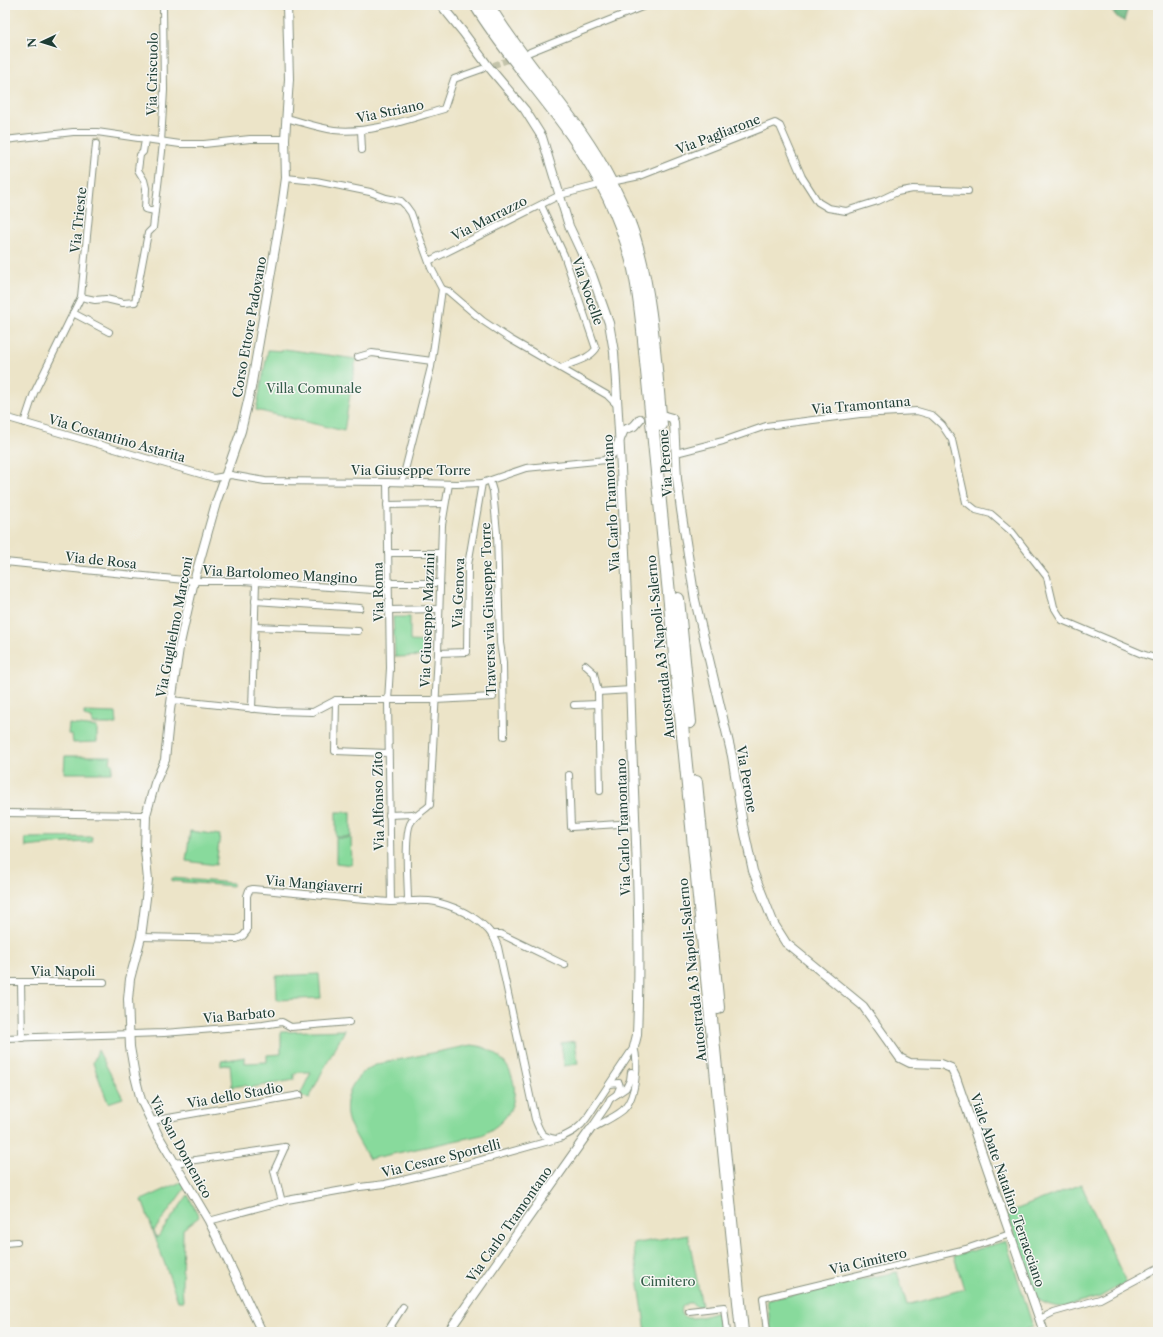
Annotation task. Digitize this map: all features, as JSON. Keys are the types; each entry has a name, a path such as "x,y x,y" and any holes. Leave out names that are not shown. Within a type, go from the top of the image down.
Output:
{"highway":[{"name":"Autostrada A3 Napoli-Salerno","path":"476,5 498,38 564,124 588,160 606,192 615,213 627,243 634,270 649,388 742,1332"},
{"name":"Autostrada A3 Napoli-Salerno","path":"488,5 510,38 579,130 602,166 629,224 643,271 657,389 750,1332"}],"street":[{"name":"Via Criscuolo","path":"81,297 95,300 106,299 123,303 135,302 148,233 153,228 162,142 163,5"},
{"name":"Corso Ettore Padovano","path":"224,477 241,431 250,388 280,221 286,178 285,139 289,79 287,5"},
{"name":"Via Carlo Tramontano","path":"441,5 488,66 525,110 542,137 569,226 592,275 609,323 614,352 618,406 631,690 638,998 637,1035 630,1080 626,1088 610,1099 607,1106 448,1332"},
{"path":"530,52 647,5"},
{"name":"Via Striano","path":"286,118 335,130 361,130 386,126 444,109 454,80 482,69"},
{"name":"Via Pagliarone","path":"616,181 640,176 775,123 780,126 803,179 818,202 828,208 846,211 878,201 897,192 913,189 968,191"},
{"path":"361,130 362,150"},
{"path":"5,140 73,132 97,132 145,140 197,144 250,139 285,139"},
{"path":"145,140 143,152 140,155 138,170 144,180 146,188 145,210 155,211"},
{"name":"Via Trieste","path":"24,423 34,393 81,297 96,144"},
{"path":"286,178 316,181 370,192 386,198 401,201 411,213 431,268 442,289 430,367 402,482"},
{"path":"560,196 595,186"},
{"name":"Via Marrazzo","path":"429,261 541,204 560,196"},
{"name":"Via Nocelle","path":"541,204 564,255 596,349 584,359 561,368"},
{"path":"442,289 448,291 483,321 504,335 607,395 618,406"},
{"path":"73,313 109,332"},
{"path":"358,357 372,353 430,367"},
{"name":"Via Tramontana","path":"676,453 723,441 766,426 860,414 917,411 931,415 942,424 952,440 966,502 976,510 991,514 1012,532 1048,577 1054,607 1062,620 1142,654 1158,659"},
{"name":"Via Perone","path":"665,416 672,418 674,422 677,479 695,600 732,756 743,825 753,871 765,903 774,924 786,943 862,1006 900,1058 910,1063 940,1064"},
{"name":"Via Costantino Astarita","path":"5,417 214,478 224,477"},
{"path":"618,417 631,422"},
{"name":"Via Perone","path":"619,427 643,418 634,426 624,430 619,439"},
{"path":"619,439 615,451 606,460 616,466 621,476"},
{"name":"Via Giuseppe Torre","path":"224,477 231,475 265,481 402,482 449,484 482,483 526,468 620,459"},
{"name":"Via Guglielmo Marconi","path":"146,815 155,783 165,760 171,700 194,580 224,477"},
{"name":"Traversa via Giuseppe Torre","path":"490,481 493,492 497,533 500,644 503,662 504,736"},
{"name":"Via Roma","path":"387,482 390,668 388,701"},
{"name":"Via Genova","path":"438,653 467,652 468,565 482,483"},
{"name":"Via Giuseppe Mazzini","path":"449,484 442,525 435,700 492,697"},
{"path":"387,505 445,504"},
{"path":"388,553 441,553"},
{"name":"Via de Rosa","path":"5,562 194,580"},
{"name":"Via Bartolomeo Mangino","path":"194,580 256,582 388,591"},
{"path":"252,709 256,582"},
{"path":"388,583 440,583"},
{"path":"255,601 360,608"},
{"path":"388,610 439,609"},
{"path":"255,627 358,631"},
{"path":"585,665 594,673 598,692 600,791"},
{"path":"598,692 631,690"},
{"path":"171,700 252,709 313,712 336,700 435,700 430,805 426,810 415,816 410,824 408,837 408,901"},
{"path":"336,700 335,751 388,753"},
{"name":"Via Alfonso Zito","path":"388,701 391,902"},
{"path":"574,705 598,704"},
{"path":"569,774 571,827 635,823"},
{"path":"5,813 146,815"},
{"path":"389,815 412,814 415,816"},
{"name":"Via San Domenico","path":"146,815 145,849 148,880 140,937 130,979 128,999 134,1076 141,1100 158,1135 209,1221 262,1332"},
{"name":"Via Mangiaverri","path":"140,937 237,939 243,936 247,931 247,896 249,890 253,889 391,902 427,901 447,905 468,915 487,928 492,934"},
{"path":"556,1139 545,1137 540,1131 535,1119 528,1074 498,947 492,934 501,934 565,965"},
{"name":"Via Napoli","path":"5,982 104,982"},
{"path":"21,982 22,1038"},
{"name":"Via Barbato","path":"5,1038 164,1033 263,1025 282,1022 291,1027 349,1022"},
{"name":"Via Carlo Tramontano","path":"590,1130 625,1108 633,1093 637,1056 634,1047"},
{"name":"Via Cesare Sportelli","path":"209,1221 282,1202 393,1182 452,1168 556,1139 572,1133 579,1128 634,1047"},
{"name":"Viale Abate Natalino Terracciano","path":"940,1064 951,1068 956,1078 1044,1332"},
{"path":"610,1084 619,1084 620,1087 616,1096 623,1096 627,1101 626,1105"},
{"name":"Via dello Stadio","path":"151,1120 300,1095"},
{"path":"607,1106 610,1111 620,1112"},
{"path":"175,1163 286,1147 274,1171 282,1202"},
{"name":"Via Cimitero","path":"768,1332 763,1298 966,1249 1010,1234"},
{"path":"5,1243 17,1242"},
{"path":"1040,1319 1054,1312 1100,1300 1158,1268"},
{"path":"387,1332 403,1307"},
{"path":"689,1311 724,1307 727,1332"}],"green space":[{"path":"1107,5 1131,5 1127,11 1124,21 1118,18"},
{"name":"Villa Comunale","path":"284,349 356,359 344,431 256,410 268,350 283,351"},
{"path":"393,617 410,617 410,641 428,642 429,656 395,657"},
{"path":"84,712 116,713 117,724 92,724 92,718 84,716"},
{"path":"69,724 97,727 97,742 73,743 72,735 68,734"},
{"path":"65,756 111,756 110,763 113,764 111,773 64,773"},
{"path":"336,812 351,812 351,837 336,837"},
{"path":"190,831 220,835 216,865 186,861"},
{"path":"92,837 91,842 26,847 25,838"},
{"path":"336,838 351,838 352,865 336,863"},
{"path":"172,878 233,883 232,886 172,881"},
{"path":"319,974 321,998 277,1000 276,976"},
{"path":"345,1030 309,1099 300,1095 311,1072 299,1072 294,1074 294,1080 248,1088 246,1085 232,1087 230,1064 221,1066 221,1061 245,1057 245,1063 267,1062 267,1055 281,1054 281,1032"},
{"path":"575,1041 578,1064 564,1066 561,1043"},
{"path":"471,1045 482,1047 493,1052 508,1067 512,1077 514,1099 505,1118 494,1128 482,1135 369,1159 349,1123 346,1108 352,1086 361,1074 378,1064"},
{"path":"98,1050 123,1098 108,1103 93,1063"},
{"path":"181,1182 185,1188 154,1231 157,1238 188,1195 199,1217 183,1229 183,1301 178,1301 142,1200"},
{"path":"1081,1184 1126,1282 1100,1297 1064,1307 1053,1306 1036,1298 1007,1213"},
{"name":"Cimitero","path":"688,1234 702,1306 697,1307 692,1303 687,1303 682,1307 682,1313 684,1316 689,1318 695,1318 719,1312 720,1332 646,1332 633,1244"},
{"path":"1006,1241 1033,1327 1020,1332 771,1332 767,1300 897,1272 907,1305 964,1289 954,1256"}],"tunnel":[{"path":"485,68 514,58"},
{"path":"96,144 97,132"}]}
